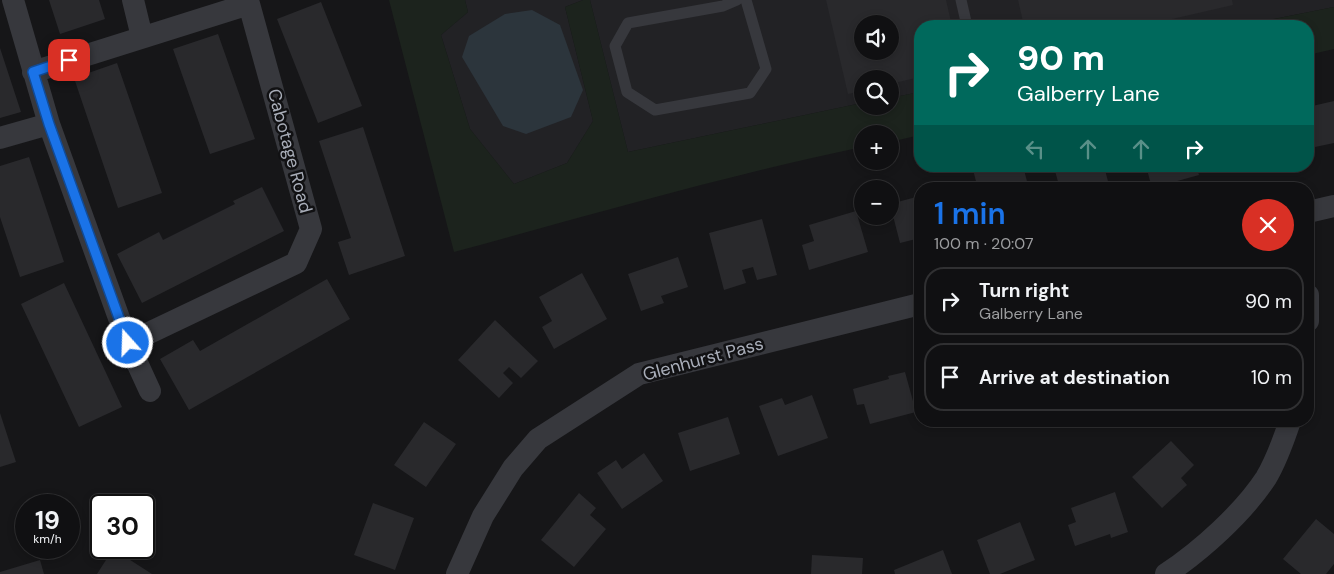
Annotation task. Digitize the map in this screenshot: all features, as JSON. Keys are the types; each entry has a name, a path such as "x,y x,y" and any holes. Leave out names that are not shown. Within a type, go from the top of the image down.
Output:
{"street":[{"path":"13,0 49,124 128,343 150,391"},
{"path":"33,72 142,38 133,0"},
{"name":"Cabotage Road","path":"128,343 296,263 311,229 249,4 142,38"},
{"path":"0,138 49,124"},
{"path":"1314,211 1334,206"},
{"name":"Glenhurst Pass","path":"458,574 483,516 513,468 538,439 639,374 914,305"},
{"path":"1166,574 1182,564 1219,532 1248,501 1266,477 1287,427"}],"lane":[{"path":"737,0 723,6 628,22 615,46 627,92 655,110 750,93 766,69 746,0"},
{"path":"961,0 966,20"}],"shaded area":[{"path":"389,0 465,0 468,12 441,35 470,129 514,184 567,163 593,121 565,7 583,0 590,0 628,152 854,105 854,115 899,115 899,96 914,93 914,136 899,140 899,125 854,125 854,149 709,183 454,252"},
{"path":"465,0 583,0 565,7 593,121 567,163 514,184 470,129 441,35 468,12"},
{"path":"590,0 1334,0 1334,7 1268,20 914,20 914,93 899,96 899,70 854,70 854,105 628,152"},
{"path":"1334,7 1334,49 1314,54 1314,20 1268,20"},
{"path":"532,10 560,25 583,90 571,117 526,134 503,126 462,57 469,36 505,14"}],"building":[{"path":"49,0 99,0 105,19 60,34"},
{"path":"826,0 946,0 951,20 914,20 914,78 899,82 899,70 854,70 854,93 848,94"},
{"path":"1018,0 1232,0 1233,5 1168,20 1023,20"},
{"path":"321,2 362,106 318,123 277,19"},
{"path":"218,34 255,139 210,154 173,49"},
{"path":"0,48 21,112 0,118"},
{"path":"117,63 162,193 118,208 74,78"},
{"path":"1334,101 1334,143 1315,147 1314,106"},
{"path":"363,127 405,256 349,275 338,242 351,238 319,141"},
{"path":"29,157 64,262 20,277 0,217 0,166"},
{"path":"974,172 1025,172 1027,182 976,182"},
{"path":"1055,172 1106,172 1108,182 1058,182"},
{"path":"1148,172 1198,172 1199,175 1174,182 1150,182"},
{"path":"262,187 284,231 142,303 117,254 159,232 163,240 235,204 233,201"},
{"path":"914,198 914,240 900,243 895,225 899,225 899,202"},
{"path":"854,212 854,225 860,225 868,252 809,270 802,245 814,241 809,225"},
{"path":"762,219 777,275 757,280 753,267 742,270 746,283 724,290 709,233"},
{"path":"678,257 688,287 661,296 664,303 641,311 628,274"},
{"path":"582,273 607,319 554,349 542,327 552,321 539,297"},
{"path":"327,279 350,319 189,410 160,359 193,340 200,351"},
{"path":"64,283 122,407 79,427 21,304"},
{"path":"495,320 538,361 521,378 509,367 503,373 513,383 499,398 458,360"},
{"path":"905,372 914,405 914,413 870,424 864,404 857,405 853,389 889,379 888,376"},
{"path":"812,395 828,438 778,456 759,406 782,398 785,405"},
{"path":"0,413 16,462 0,467"},
{"path":"728,417 740,454 690,471 678,433"},
{"path":"424,422 456,444 426,487 394,465"},
{"path":"1171,441 1194,465 1181,478 1187,485 1162,508 1132,477"},
{"path":"644,453 663,481 622,509 597,473 616,460 622,469"},
{"path":"1115,492 1128,532 1111,538 1110,534 1075,546 1068,525 1076,522 1071,508"},
{"path":"579,493 596,508 590,515 606,529 574,567 541,540"},
{"path":"373,503 414,518 395,570 354,555"},
{"path":"1316,519 1334,534 1334,564 1326,574 1301,574 1283,559"},
{"path":"1020,522 1035,560 1000,574 990,574 977,540"},
{"path":"943,550 952,574 895,574 894,570"},
{"path":"812,555 863,558 862,574 811,574"},
{"path":"107,559 129,559 152,574 97,574"},
{"path":"40,560 44,574 0,574 0,572"}],"route":[{"path":"69,60 33,72 49,124 128,343"}]}
